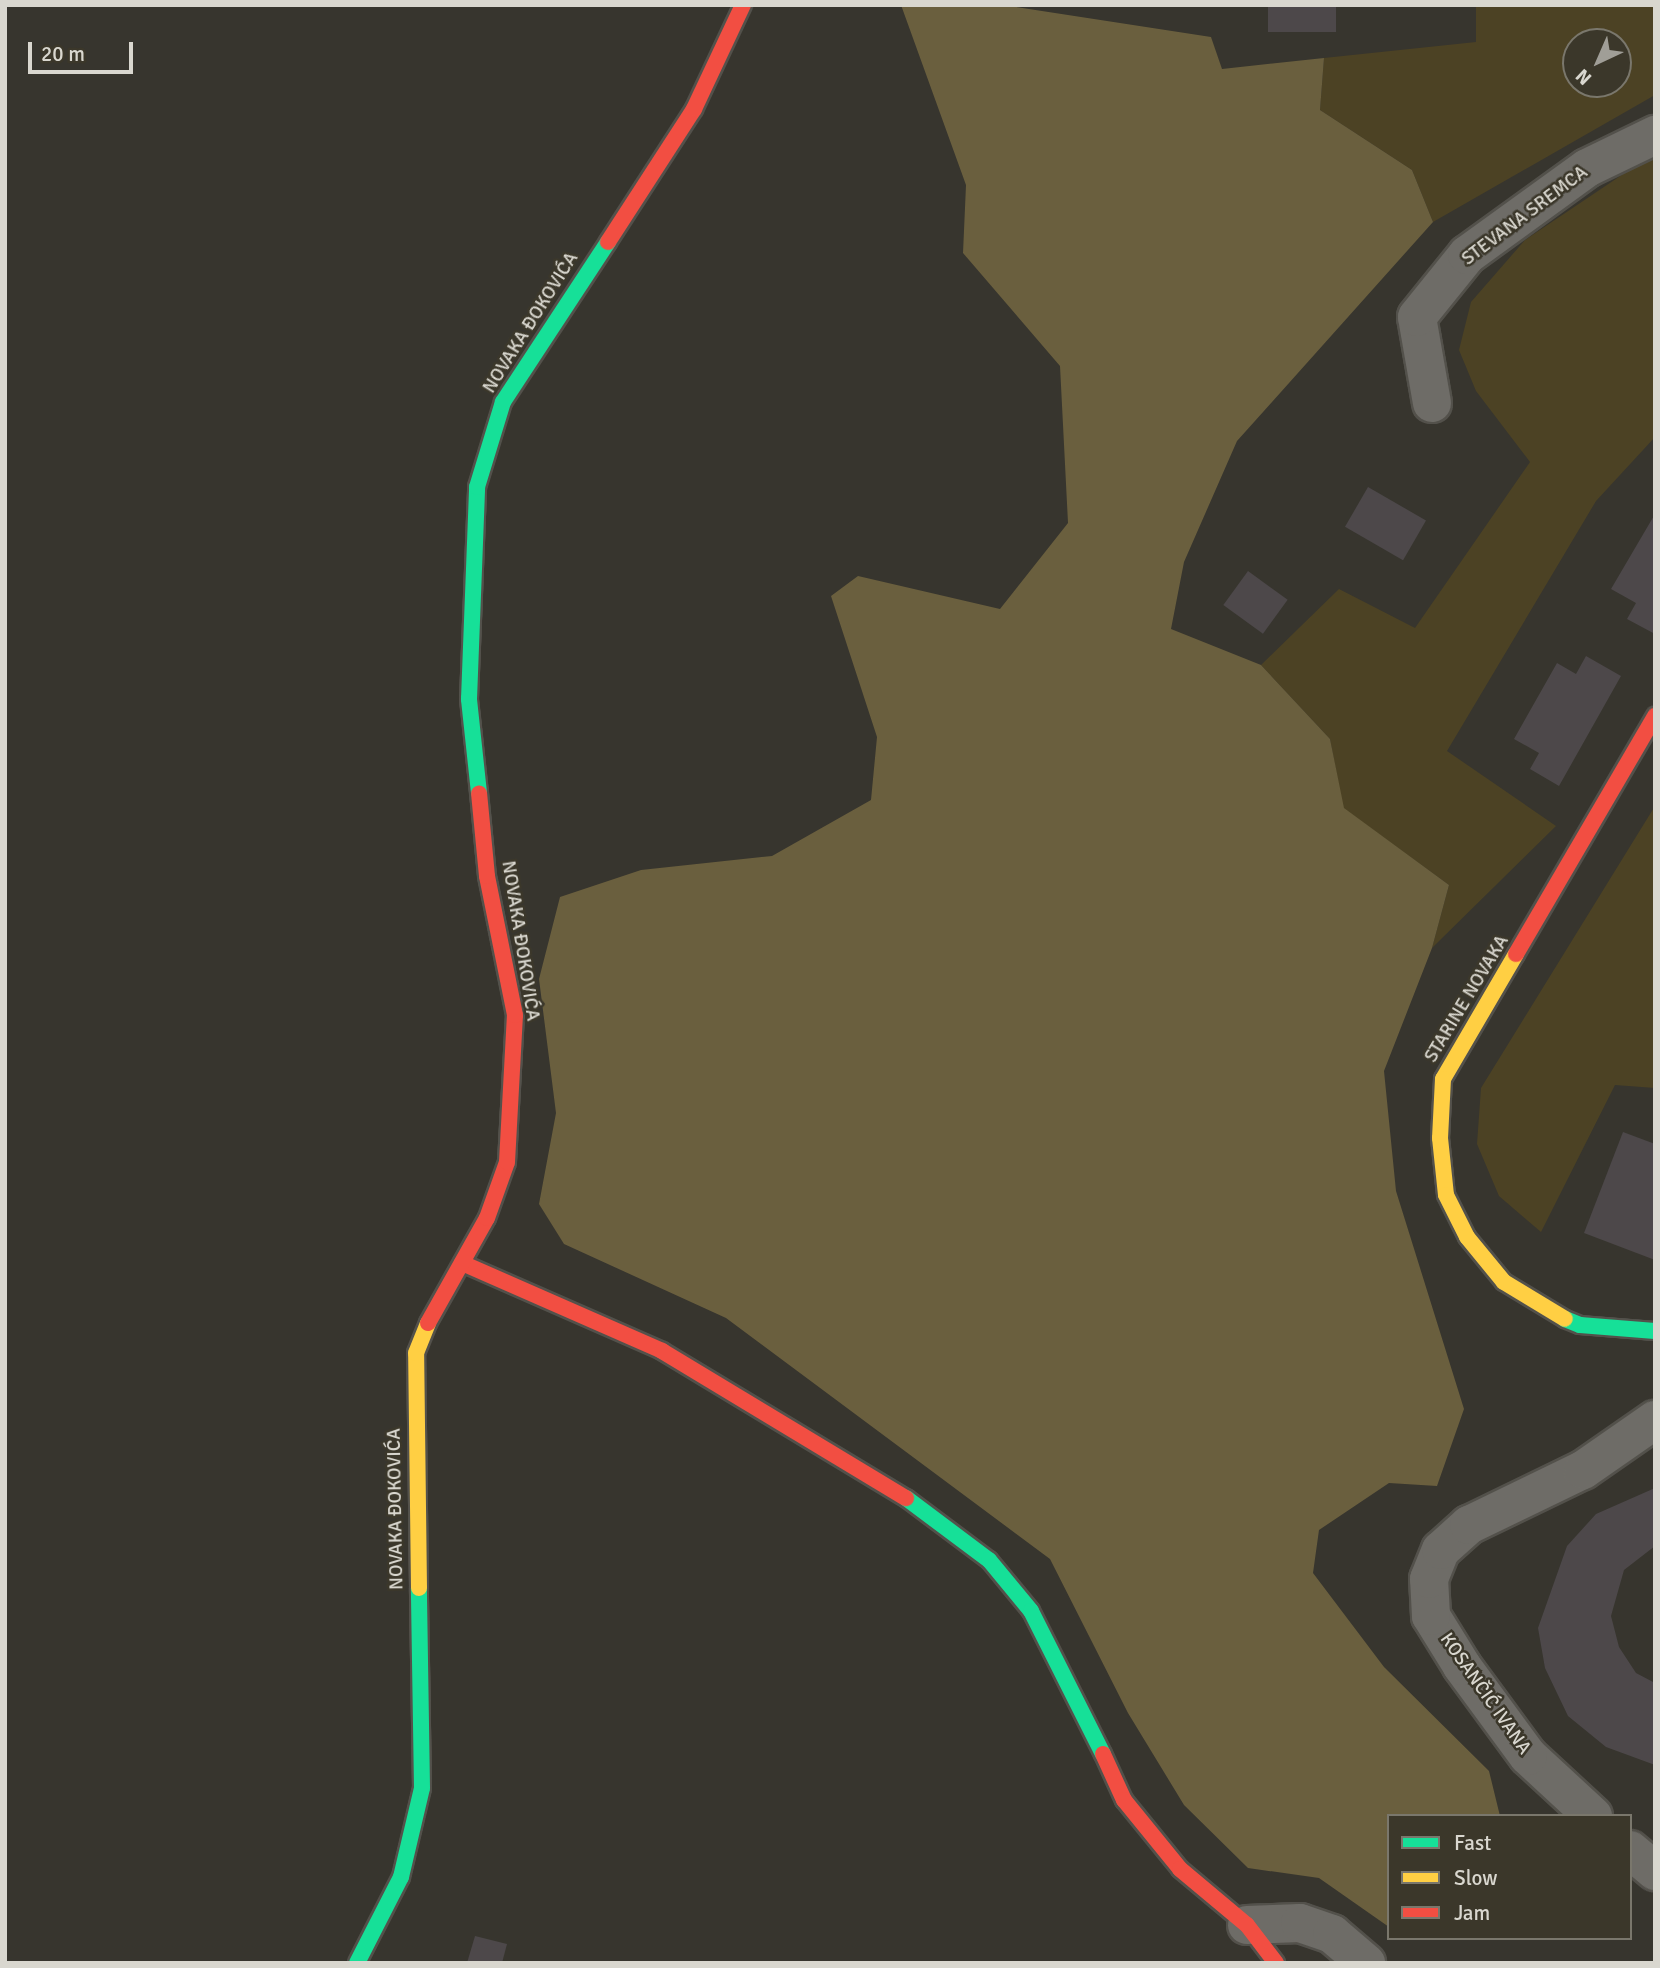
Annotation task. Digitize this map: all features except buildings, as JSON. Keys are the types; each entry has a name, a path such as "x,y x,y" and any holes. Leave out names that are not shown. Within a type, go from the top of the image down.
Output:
{"street":[{"name":"NOVAKA ÐOKOVIĆA","path":"357,1963 401,1877 422,1788 416,1353 435,1304 462,1263 486,1218 507,1162 515,1015 487,876 469,699 477,487 503,402 694,109 743,5"},
{"name":"STEVANA SREMCA","path":"1432,403 1417,317 1466,255 1587,168 1655,135"},
{"name":"STARINE NOVAKA","path":"1655,716 1443,1079 1440,1138 1446,1195 1467,1237 1504,1282 1541,1308 1580,1325 1655,1331"},
{"path":"462,1263 662,1351 862,1470 971,1545 1031,1611 1124,1800 1180,1869 1247,1925 1276,1963"},
{"name":"KOSANČIĆ IVANA","path":"1591,1814 1528,1756 1462,1666 1431,1616 1429,1579 1441,1550 1469,1525 1583,1470 1655,1420"},
{"path":"1632,1852 1655,1871"},
{"path":"1247,1925 1300,1923 1332,1934 1366,1963"}],"shaded area":[{"path":"901,5 1003,5 1211,37 1222,69 1324,58 1320,110 1412,170 1433,222 1237,441 1184,562 1171,629 1261,665 1330,739 1344,808 1449,885 1432,948 1384,1071 1396,1191 1464,1409 1437,1486 1389,1483 1319,1530 1313,1573 1384,1667 1489,1771 1500,1814 1387,1814 1387,1926 1319,1878 1248,1868 1184,1805 1128,1713 1050,1559 726,1318 564,1244 539,1204 556,1113 539,979 560,897 641,870 772,856 871,800 877,737 831,596 858,576 1000,609 1068,523 1060,366 963,253 966,185"},
{"path":"1476,5 1655,5 1655,95 1433,222 1412,170 1320,110 1324,58 1476,42"},
{"path":"1653,154 1655,437 1596,501 1447,751 1556,826 1432,948 1449,885 1343,808 1330,739 1261,665 1339,589 1415,628 1530,462 1476,391 1459,350 1471,302 1525,240"},
{"path":"1655,806 1655,1088 1615,1085 1541,1232 1499,1196 1477,1144 1481,1088"}],"traffic: fast":[{"path":"479,793 469,699 477,487 503,402 608,242"},
{"path":"1565,1319 1580,1325 1655,1331"},
{"path":"906,1498 989,1560 1031,1611 1103,1754"},
{"path":"357,1963 401,1877 422,1788 419,1588"}],"traffic: slow":[{"path":"1516,954 1443,1079 1440,1138 1446,1195 1467,1237 1504,1282 1565,1319"},
{"path":"419,1588 416,1353 428,1323"}],"traffic: jam":[{"path":"608,242 694,109 743,5"},
{"path":"1516,954 1655,716"},
{"path":"428,1323 487,1218 507,1162 515,1015 487,876 479,793"},
{"path":"462,1263 662,1351 906,1498"},
{"path":"1103,1754 1124,1800 1180,1869 1247,1925 1276,1963"}]}
